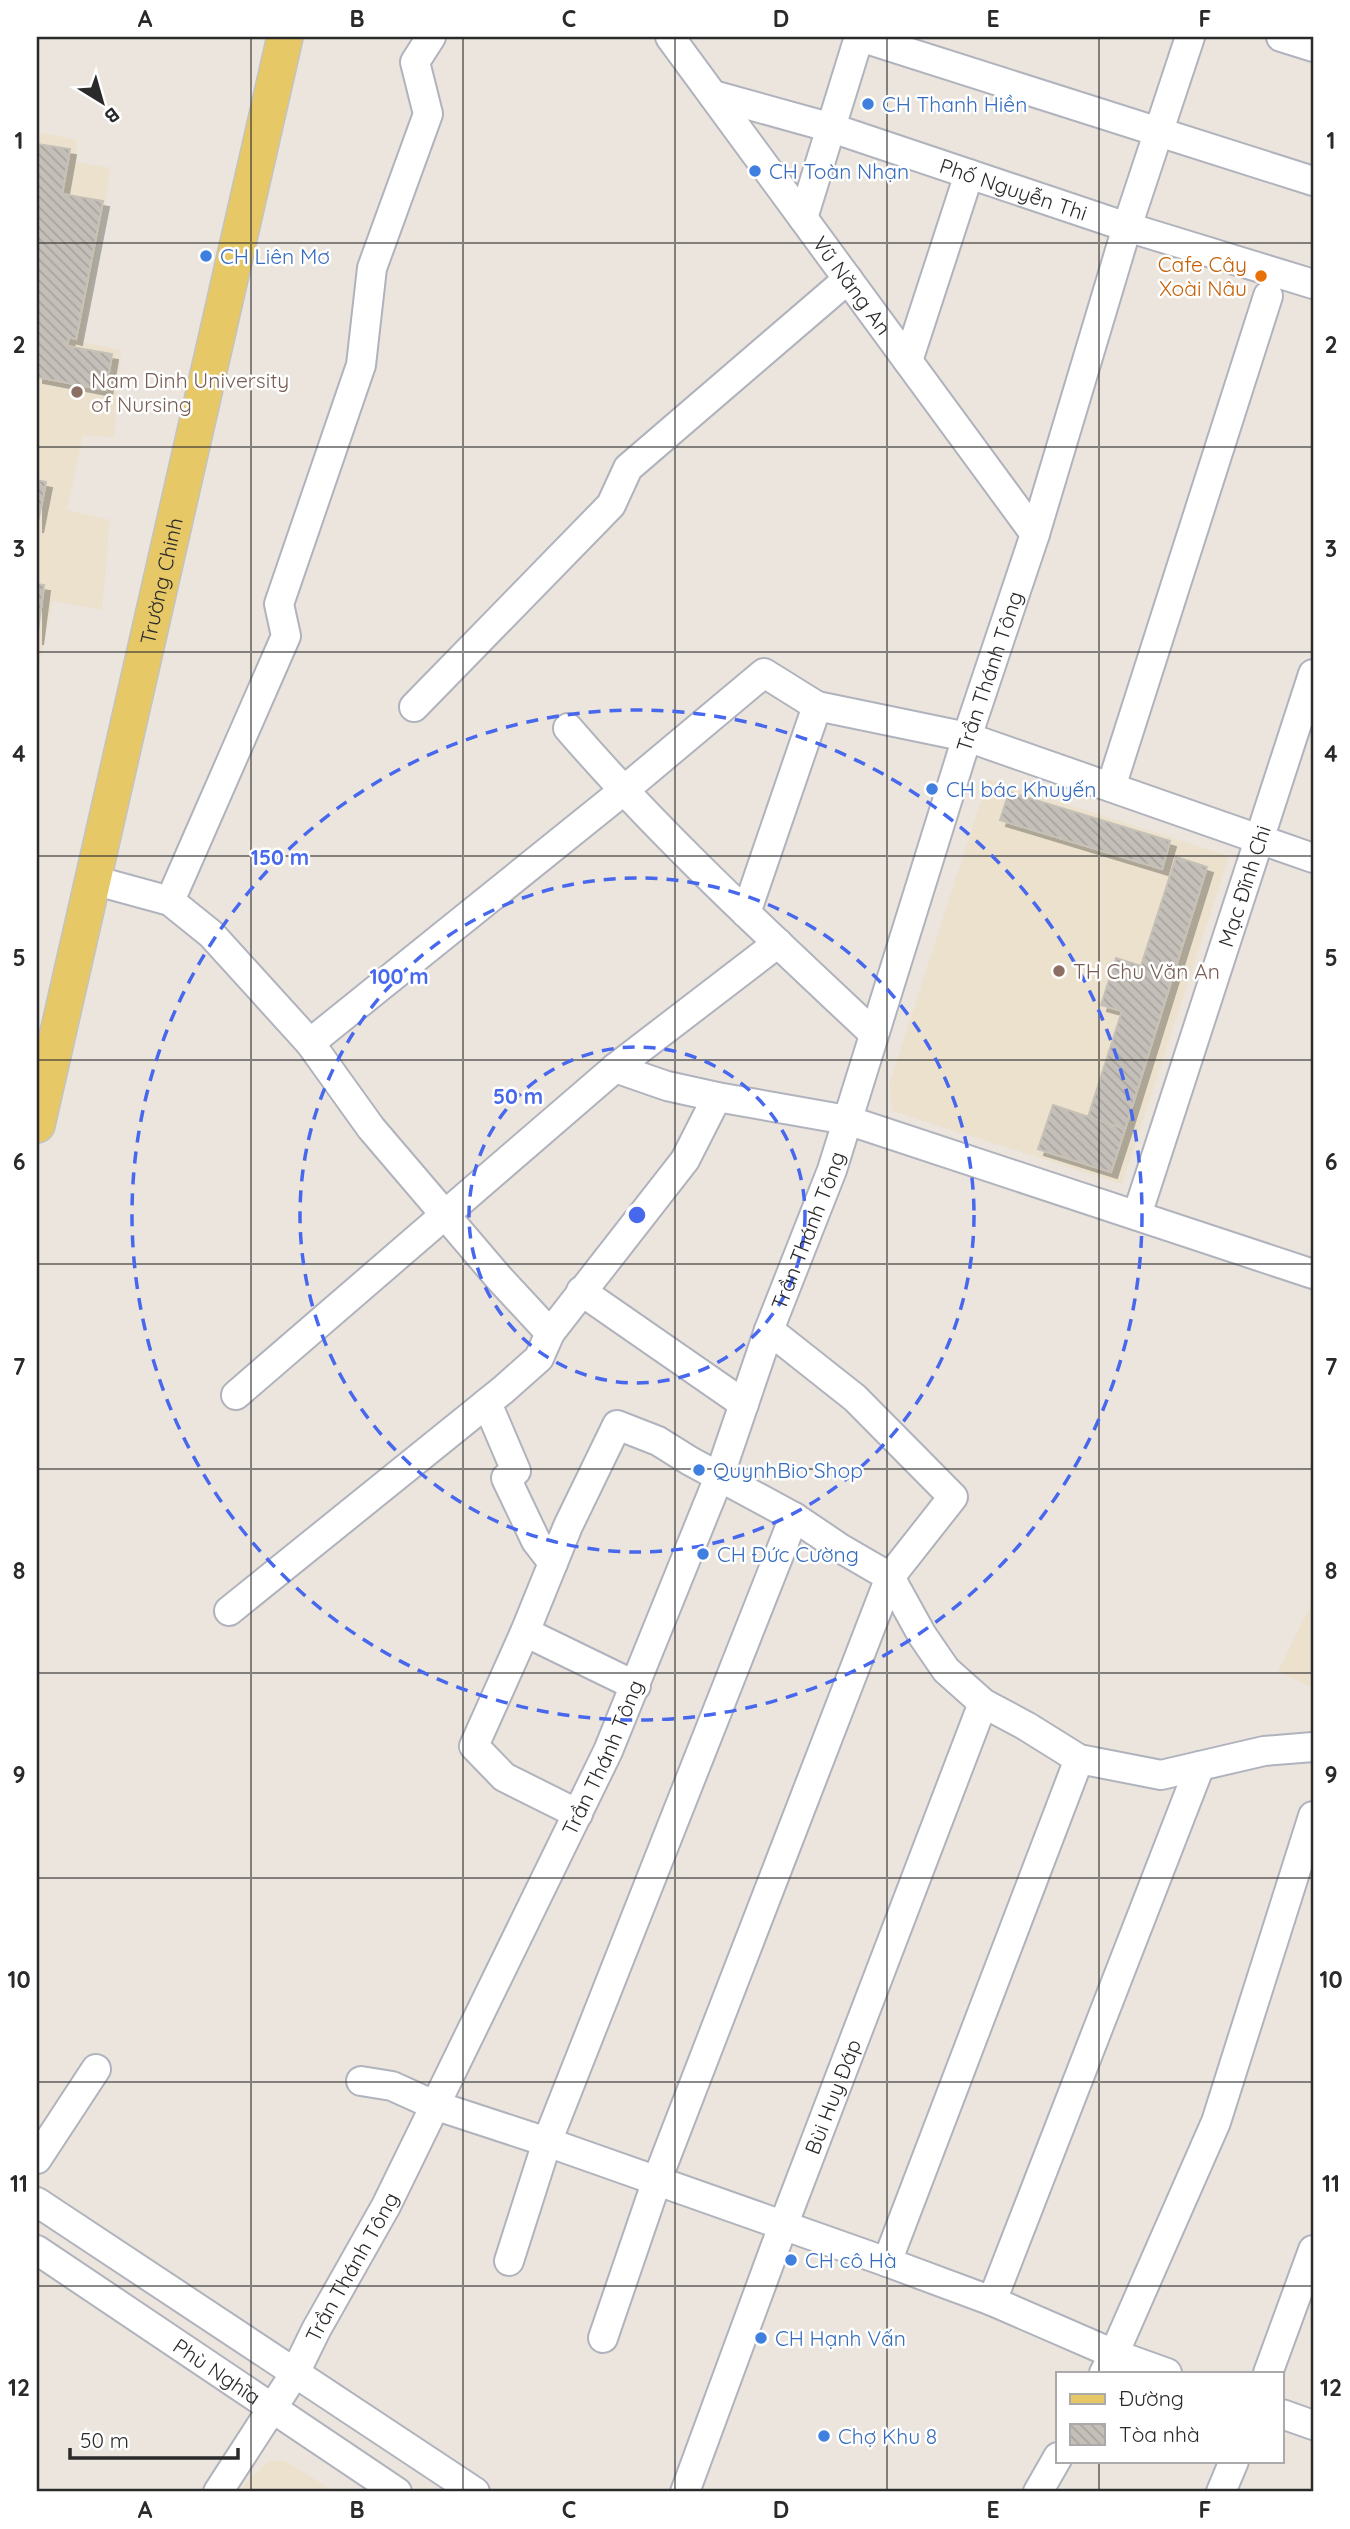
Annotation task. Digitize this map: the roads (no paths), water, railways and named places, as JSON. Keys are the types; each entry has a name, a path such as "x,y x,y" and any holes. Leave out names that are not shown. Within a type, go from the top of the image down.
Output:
{"main road":[{"name":"Trường Chinh","path":"37,1025 264,37"},
{"name":"Trường Chinh","path":"37,1125 285,37"}],"street":[{"path":"170,901 286,636 279,604 361,365 372,268 428,114 415,62 431,37"},
{"name":"Vũ Năng An","path":"670,37 1035,534"},
{"path":"803,218 859,37 1313,181"},
{"name":"Trần Thánh Tông","path":"218,2492 295,2373 316,2330 386,2206 578,1814 636,1686 719,1477 769,1331 832,1170 967,737 1035,534 1127,227 1190,37"},
{"path":"1281,37 1313,47"},
{"name":"Phố Nguyễn Thi","path":"713,95 832,128 1127,227 1313,284"},
{"path":"908,361 969,174"},
{"path":"414,706 611,506 628,468 848,279"},
{"path":"1111,788 1268,296"},
{"path":"310,1043 623,791 764,673 817,706 967,737 1313,858"},
{"name":"Mạc Đĩnh Chi","path":"1137,1216 1313,674"},
{"path":"746,913 817,706"},
{"path":"568,728 623,791 746,913 873,1033"},
{"path":"93,880 170,901 211,934 310,1043 371,1128 499,1278 550,1333"},
{"path":"236,1395 615,1068 778,943"},
{"path":"615,1068 667,1086 717,1097 847,1119 1313,1274"},
{"path":"229,1611 539,1358 550,1333 685,1160 717,1097"},
{"path":"581,1292 744,1404"},
{"path":"603,2338 657,2180 890,1577 953,1497 855,1398 769,1331"},
{"path":"487,1403 516,1471 506,1478 536,1541 553,1563"},
{"path":"578,1814 504,1777 474,1746 525,1632 568,1526 617,1425 658,1441 794,1517 839,1548 890,1577 922,1635 946,1670 983,1703 1079,1759 1161,1776 1264,1751 1313,1747"},
{"path":"509,2261 547,2141 794,1517"},
{"path":"525,1632 636,1686"},
{"name":"Bùi Huy Đáp","path":"685,2492 783,2226 983,1703"},
{"path":"887,2263 1079,1759"},
{"path":"992,2301 1200,1766"},
{"path":"1109,2364 1216,2122 1313,1816"},
{"path":"37,2159 96,2069"},
{"path":"361,2081 392,2087 434,2105 547,2141 992,2301 1109,2364 1161,2372"},
{"path":"37,2202 475,2492"},
{"name":"Phù Nghĩa","path":"37,2250 397,2492"},
{"path":"1268,2372 1313,2250"},
{"path":"1284,2415 1313,2425"},
{"path":"1038,2492 1056,2460"},
{"path":"1221,2492 1234,2462"}],"place":[{"name":"CH Thanh Hiền","path":"868,104"},
{"name":"CH Toàn Nhạn","path":"755,171"},
{"name":"CH Liên Mơ","path":"206,256"},
{"name":"Cafe Cây Xoài Nâu","path":"1261,276"},
{"name":"Nam Dinh University of Nursing","path":"77,392"},
{"name":"CH bác Khuyến","path":"932,789"},
{"name":"TH Chu Văn An","path":"1059,971"},
{"name":"QuynhBio Shop","path":"699,1470"},
{"name":"CH Đức Cường","path":"703,1554"},
{"name":"CH cô Hà","path":"791,2260"},
{"name":"CH Hạnh Vấn","path":"761,2338"},
{"name":"Chợ Khu 8","path":"824,2436"}]}
